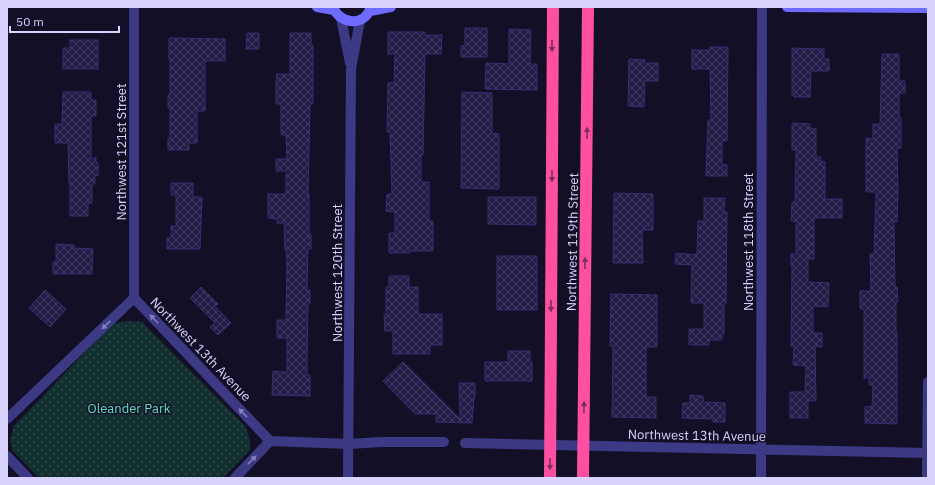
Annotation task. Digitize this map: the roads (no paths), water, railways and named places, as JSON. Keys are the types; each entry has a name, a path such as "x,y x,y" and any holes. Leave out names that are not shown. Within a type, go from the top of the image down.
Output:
{"highway":[{"name":"Northwest 119th Street","path":"550,478 552,7"},
{"name":"Northwest 119th Street","path":"583,478 588,7"}],"street":[{"name":"Northwest 121st Street","path":"134,7 134,298"},
{"path":"317,7 336,12 347,21 354,22 366,16 370,9 391,7"},
{"name":"Northwest 118th Street","path":"761,478 762,7"},
{"path":"787,7 928,8"},
{"name":"Northwest 120th Street","path":"336,12 351,69"},
{"name":"Northwest 120th Street","path":"348,478 351,69 360,20"},
{"name":"Northwest 13th Avenue","path":"7,419 134,298 270,441"},
{"path":"927,478 928,382"},
{"path":"234,478 270,441 348,444 381,442 444,442"},
{"name":"Northwest 13th Avenue","path":"464,443 761,450 928,452"},
{"path":"7,456 28,478"}],"park label":[{"name":"Oleander Park","path":"129,408"}]}
